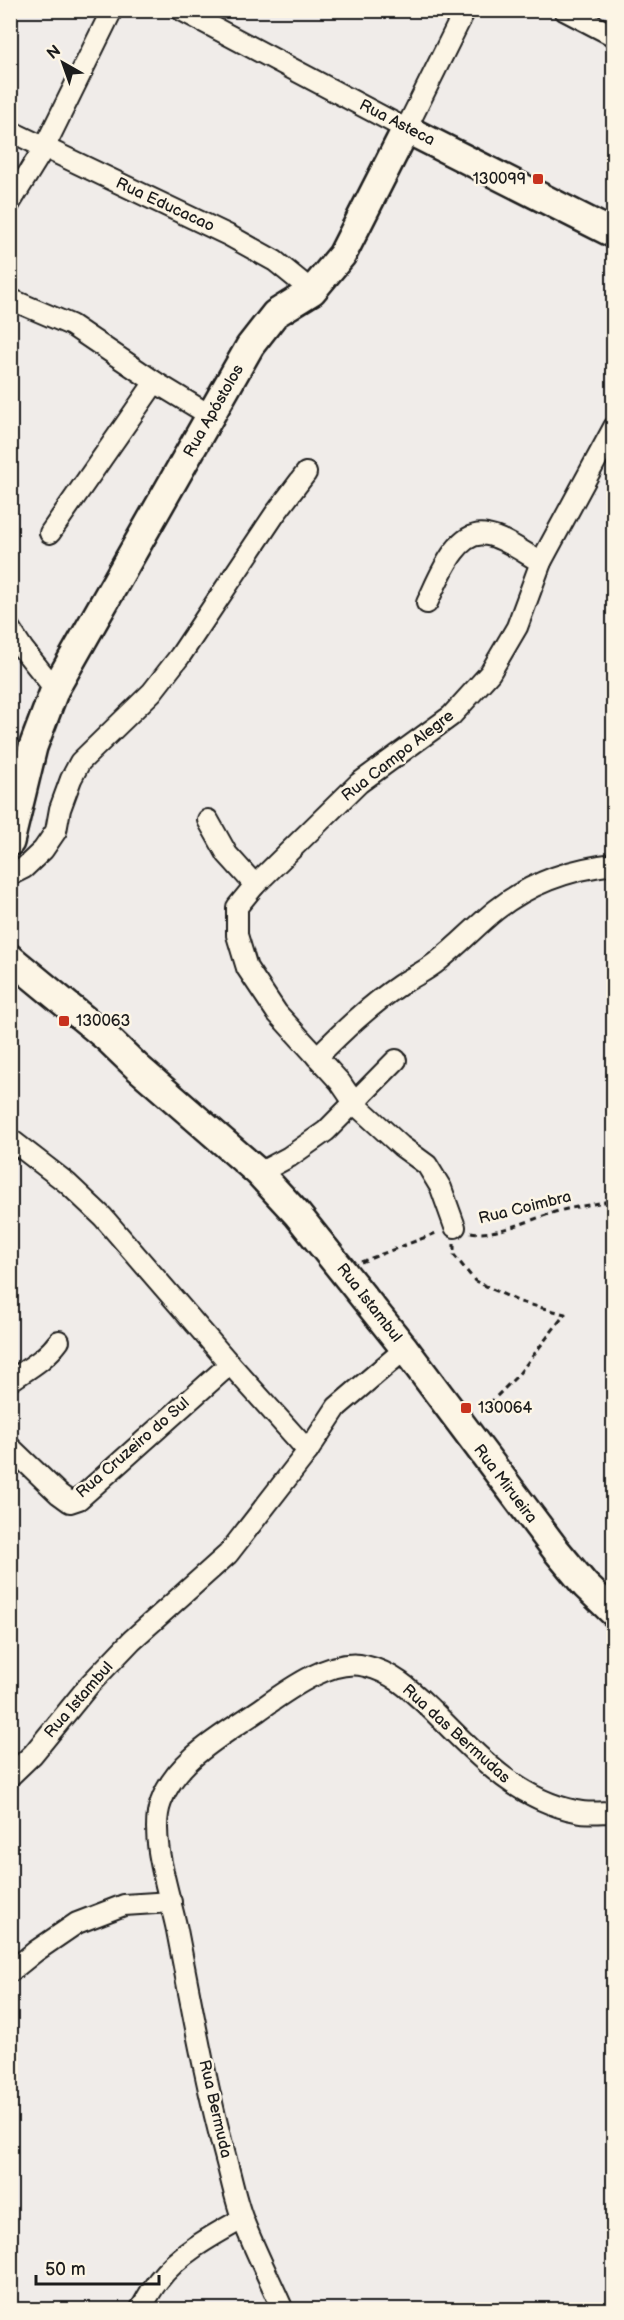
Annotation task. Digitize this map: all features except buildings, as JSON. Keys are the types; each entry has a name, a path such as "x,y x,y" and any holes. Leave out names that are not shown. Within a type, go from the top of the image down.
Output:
{"street":[{"path":"10,203 44,148 112,10"},
{"name":"Rua Asteca","path":"182,10 406,129 614,234"},
{"name":"Rua Apóstolos","path":"10,842 33,747 55,689 250,346 275,314 312,291 342,255 465,10"},
{"path":"564,10 614,36"},
{"name":"Rua Educacao","path":"10,131 230,236 275,261 312,291"},
{"path":"10,299 71,325 155,382 211,416"},
{"path":"50,533 155,382"},
{"name":"Rua Campo Alegre","path":"317,1057 278,1013 247,968 237,935 237,906 255,885 359,783 451,716 490,672 517,627 541,562 614,427"},
{"path":"10,875 24,868 43,850 56,831 60,809 70,779 80,762 152,692 213,610 275,514 306,473"},
{"path":"427,603 456,548 471,535 486,535 541,562"},
{"path":"10,629 55,689"},
{"path":"208,820 227,854 255,885"},
{"path":"455,1227 441,1188 427,1165 401,1146 355,1104 340,1082 317,1057 352,1021 401,984 437,962 496,910 530,887 556,876 593,866 614,864"},
{"name":"Rua Istambul","path":"10,958 107,1038 259,1173 342,1268 405,1349 337,1407 308,1450 228,1554 125,1648 90,1684 33,1754 10,1776"},
{"path":"259,1173 289,1157 326,1131 396,1060"},
{"path":"10,1139 67,1183 103,1217 308,1450"},
{"path":"10,1381 36,1365 59,1341"},
{"name":"Rua Mirueira","path":"405,1349 556,1550 585,1585 614,1613"},
{"name":"Rua Cruzeiro do Sul","path":"10,1447 70,1502 79,1498 230,1364"},
{"name":"Rua das Bermudas","path":"171,1902 161,1864 157,1831 160,1803 175,1776 199,1752 269,1703 311,1677 338,1667 363,1665 390,1675 416,1695 493,1770 515,1787 546,1803 578,1812 614,1812"},
{"path":"10,1972 36,1951 78,1923 124,1905 171,1902"},
{"name":"Rua Bermuda","path":"171,1902 218,2130 242,2219 283,2310"},
{"path":"140,2310 158,2280 178,2261 214,2234 242,2219"}],"path":[{"name":"Rua Coimbra","path":"342,1268 455,1227 475,1233 503,1229 527,1223 550,1213 614,1200"},
{"path":"455,1227 454,1255 476,1281 520,1302 565,1314 518,1375 464,1429"}],"place":[{"name":"130099","path":"538,179"},
{"name":"130063","path":"64,1021"},
{"name":"130064","path":"466,1408"}]}
